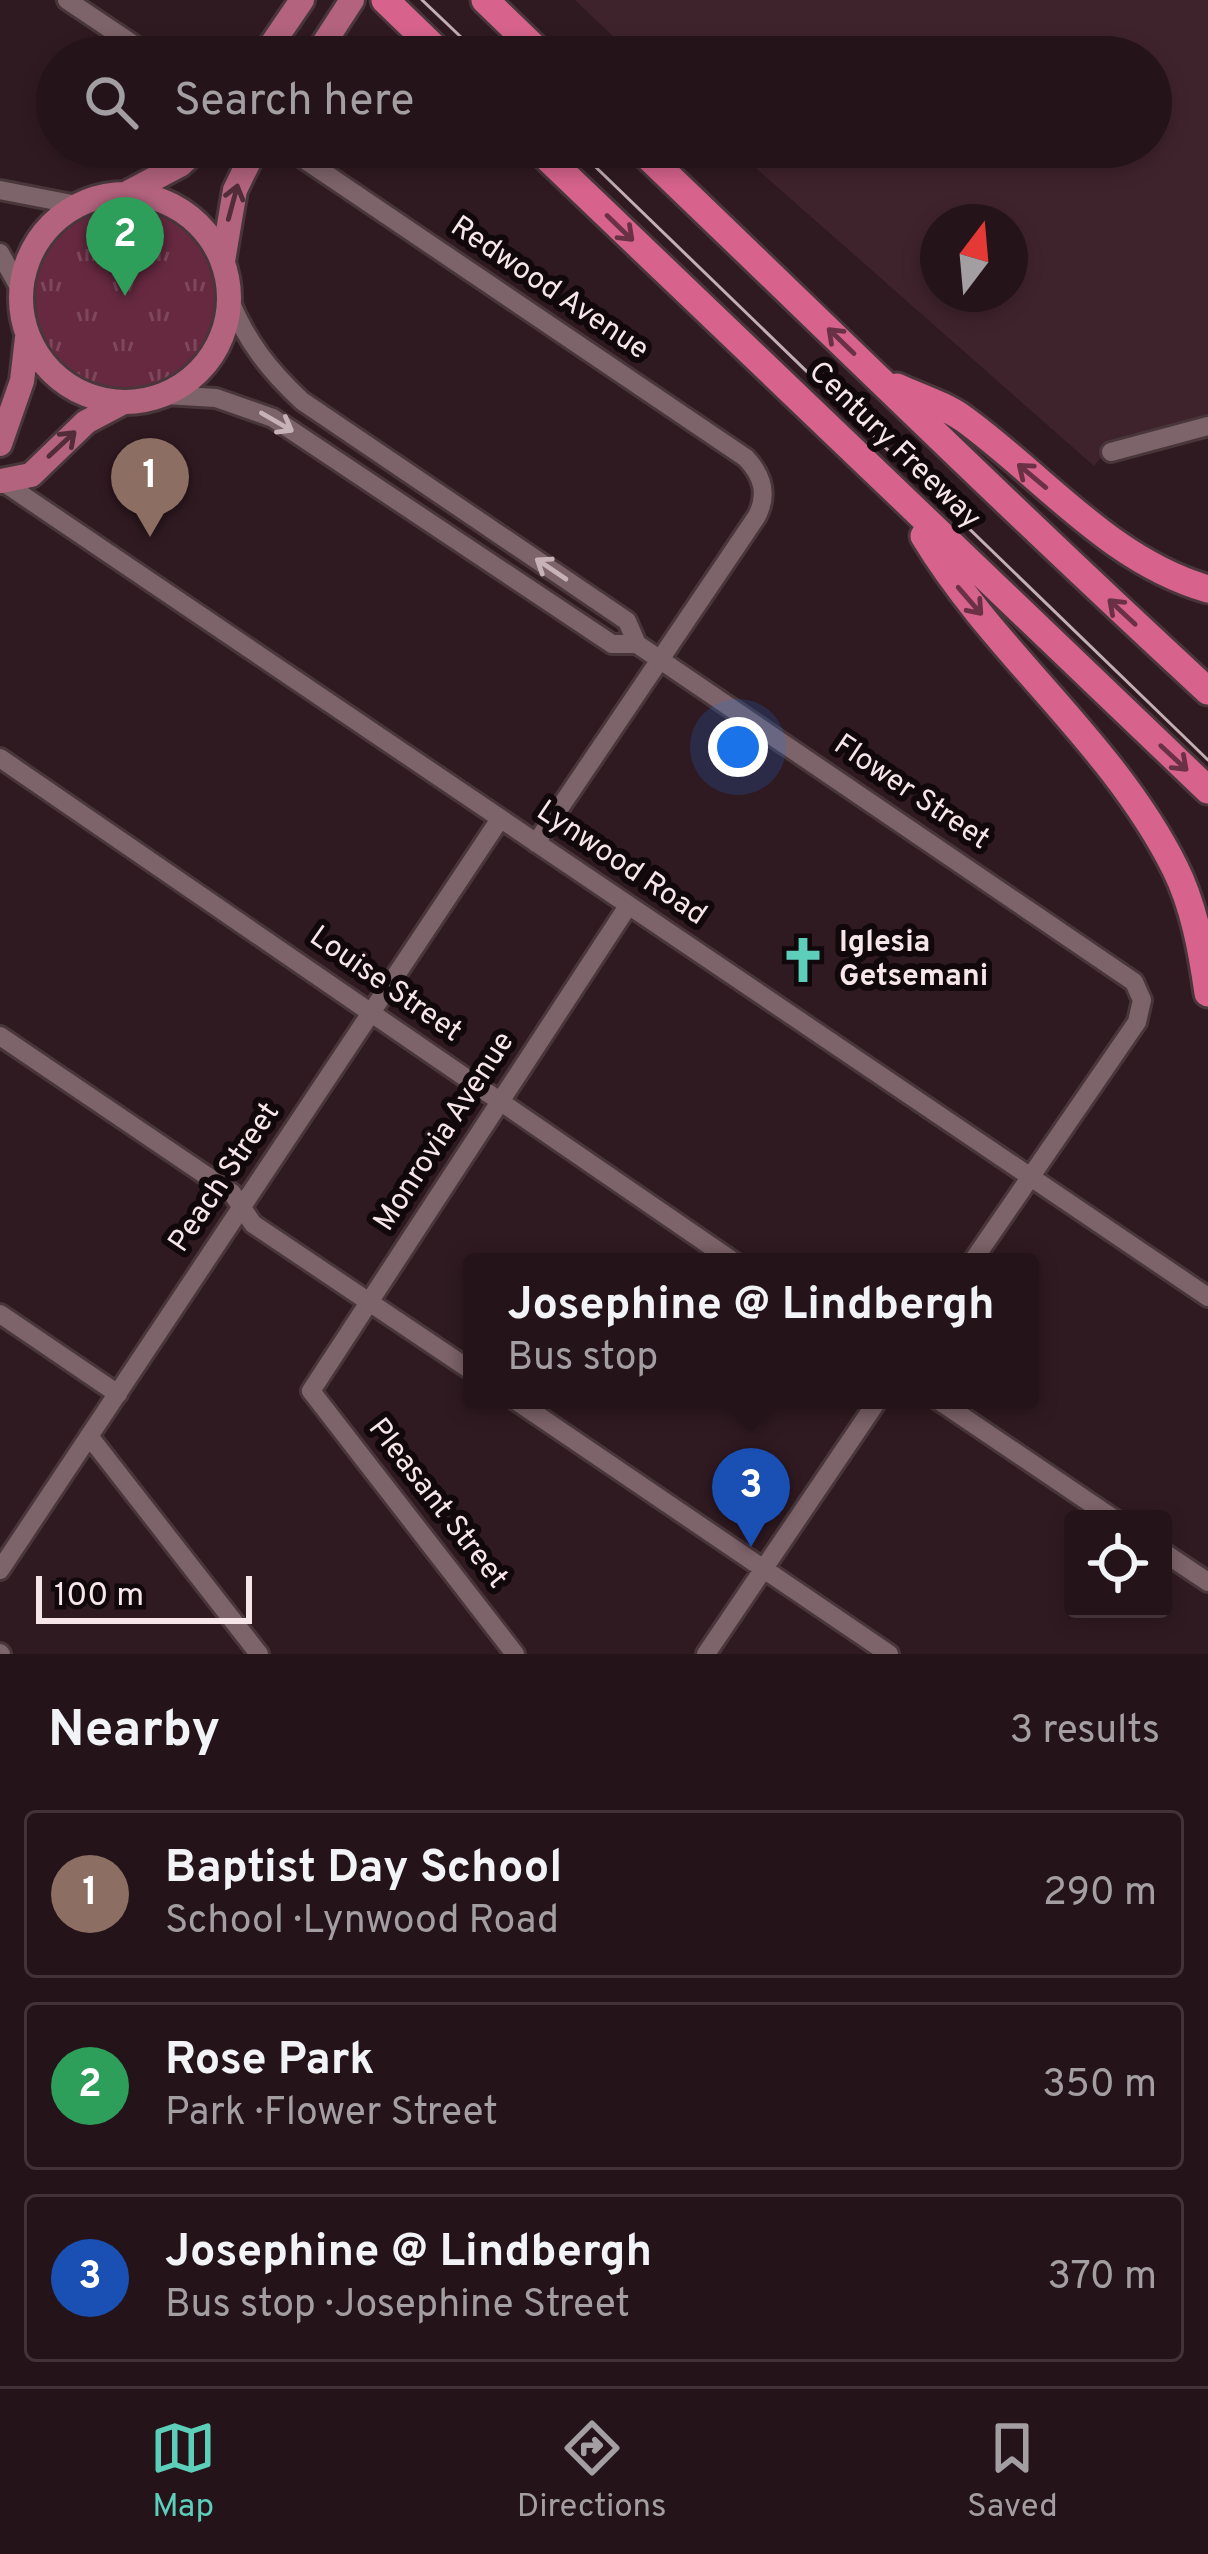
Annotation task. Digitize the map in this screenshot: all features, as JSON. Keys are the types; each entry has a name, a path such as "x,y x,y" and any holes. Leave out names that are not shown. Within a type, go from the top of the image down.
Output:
{"highway":[{"path":"485,0 522,36"},
{"path":"391,6 422,36"},
{"name":"Century Freeway","path":"558,168 1208,790"},
{"name":"Century Freeway","path":"660,168 942,443 1208,691"},
{"path":"881,380 961,417 1098,532 1208,589"},
{"path":"905,504 947,574 1138,804 1177,872 1201,945 1208,993"}],"main road":[{"path":"277,36 302,0"},
{"path":"329,36 352,0"},
{"path":"0,444 22,381 27,335 20,287 32,251 45,232 76,205 129,192 174,168"},
{"path":"0,480 31,475 86,422 122,403 184,385 211,357 221,338 230,298 224,260 235,190 246,168"},
{"path":"129,192 151,196 184,212 224,260"},
{"path":"27,335 36,355 64,383 99,399 122,403"}],"street":[{"path":"67,0 121,36"},
{"name":"Redwood Avenue","path":"317,168 746,458 758,474 764,493 757,517 660,660"},
{"path":"0,190 76,205"},
{"path":"0,253 20,287"},
{"name":"Flower Street","path":"230,298 239,324 264,365 302,401 627,621 637,644 1129,977 1142,1000 1137,1022 1031,1177"},
{"name":"Flower Street","path":"165,394 216,398 272,418 612,644 637,644"},
{"path":"1111,452 1208,426"},
{"name":"Lynwood Road","path":"0,480 1208,1297"},
{"path":"412,511 428,487"},
{"path":"536,843 660,660"},
{"name":"Louise Street","path":"0,758 721,1253"},
{"name":"Peach Street","path":"0,1570 500,819"},
{"name":"Monrovia Avenue","path":"311,1391 628,906"},
{"path":"0,1036 232,1193 253,1224 463,1365"},
{"path":"978,1253 1031,1177"},
{"path":"0,1314 118,1394"},
{"name":"Pleasant Street","path":"311,1391 515,1654"},
{"path":"528,1409 890,1654"},
{"path":"706,1654 872,1409"},
{"path":"951,1409 1101,1510"},
{"path":"89,1436 259,1654"},
{"path":"1172,1558 1208,1582"}],"shaded area":[{"path":"575,0 1208,0 1208,416 1114,442 1094,466 756,168 1172,168 1172,36 613,36"}],"green space":[{"path":"125,205 161,212 191,233 212,263 219,299 212,335 191,365 161,386 125,393 89,386 59,365 38,335 31,299 38,263 59,233 89,212"}],"tram line":[{"path":"422,0 460,36"},
{"path":"597,168 1208,760"}],"place":[{"name":"Rose Park","path":"125,296"},
{"name":"Baptist Day School","path":"150,537"},
{"name":"Iglesia Getsemani","path":"803,960"},
{"name":"Josephine @ Lindbergh","path":"751,1547"}]}
